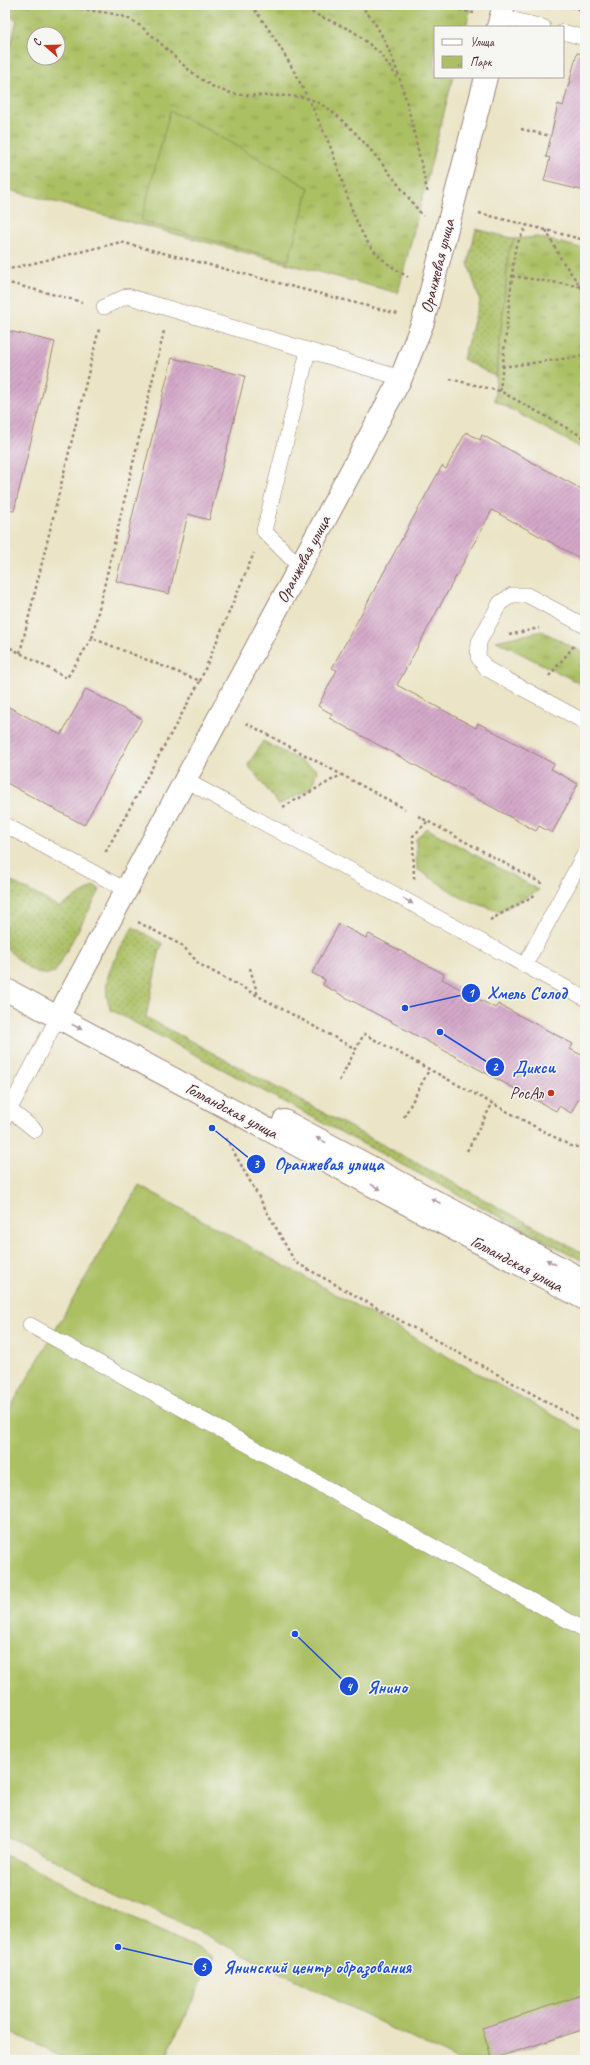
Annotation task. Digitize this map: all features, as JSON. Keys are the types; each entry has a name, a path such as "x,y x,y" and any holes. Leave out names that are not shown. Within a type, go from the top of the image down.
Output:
{"street":[{"name":"Оранжевая улица","path":"62,1010 401,378 423,322 486,78"},
{"name":"Голландская улица","path":"5,973 62,1010 585,1300"},
{"name":"Голландская улица","path":"5,989 62,1010 585,1281"}],"lane":[{"path":"501,16 539,26"},
{"path":"564,32 585,38"},
{"path":"104,307 127,296 401,378"},
{"path":"299,566 264,531 308,351"},
{"path":"579,623 527,595 512,595 500,603 479,642 478,656 487,669 585,722"},
{"path":"185,780 585,998"},
{"path":"5,825 126,890"},
{"path":"525,965 585,854"},
{"path":"35,1130 6,1111 62,1010"},
{"path":"30,1325 585,1630"}],"path":[{"path":"63,5 77,10 120,16 135,23 205,83 223,91 243,96 289,95 308,98 329,108 346,122 426,220"},
{"path":"209,5 225,5"},
{"path":"251,5 268,27 290,63 308,98 328,140 360,229 376,252 393,268 411,278"},
{"path":"295,5 353,31 380,53 400,81"},
{"path":"360,5 377,26 389,50 400,81 428,196"},
{"path":"436,5 478,14"},
{"path":"572,7 585,10"},
{"path":"521,129 550,136"},
{"path":"475,212 585,240"},
{"path":"500,391 515,248 527,225"},
{"path":"546,230 561,259 585,293"},
{"path":"5,270 121,242 401,315"},
{"path":"512,276 585,286"},
{"path":"5,282 104,307 20,653"},
{"path":"5,645 67,678 92,638 169,309"},
{"path":"502,367 585,356"},
{"path":"450,379 500,391 585,438"},
{"path":"94,873 200,681 264,531"},
{"path":"479,642 579,623"},
{"path":"92,638 200,681"},
{"path":"535,695 576,643"},
{"path":"242,721 405,809"},
{"path":"260,820 342,775"},
{"path":"418,816 563,895"},
{"path":"415,905 413,836 428,821"},
{"path":"467,933 550,887"},
{"path":"133,919 183,946 199,964 356,1049"},
{"path":"250,968 258,996"},
{"path":"339,1081 364,1034 571,1146 585,1148"},
{"path":"404,1117 429,1070"},
{"path":"467,1151 492,1104"},
{"path":"224,1134 295,1262 585,1423"},
{"path":"581,2060 585,2059"}],"green space":[{"path":"5,5 471,5 466,26 434,26 434,78 453,78 398,293 5,189 5,66 17,20 5,13"},
{"path":"170,111 209,130 309,188 288,261 141,221"},
{"path":"476,229 515,239 509,251 496,377 463,359 480,301 468,263"},
{"path":"537,237 585,249 585,450 494,400 509,251 515,239"},
{"path":"542,631 585,654 585,686 496,641"},
{"path":"263,741 317,770 312,787 279,805 248,765"},
{"path":"426,828 539,890 500,912 462,898 417,869 416,839"},
{"path":"5,878 59,907 95,886 100,890 55,972 41,974 34,971 22,963 5,947"},
{"path":"133,927 163,944 160,949 146,1017 585,1254 585,1262 111,1010 107,999 106,988 108,977 116,957"},
{"path":"139,1185 585,1433 585,2029 491,2060 456,2060 5,1835 5,1417"},
{"path":"5,1855 214,1957 164,2060 68,2060 5,2029"}],"building":[{"path":"577,53 585,54 585,191 544,181 550,158 546,157 558,104 563,106"},
{"path":"5,330 55,342 14,511 5,510"},
{"path":"172,358 245,376 209,520 188,514 169,594 116,581"},
{"path":"466,432 480,440 482,435 585,491 585,561 492,510 397,685 476,728 478,723 554,764 551,769 578,784 552,833 539,826 536,831 329,718 332,714 318,706 337,670 332,668 442,466 446,469"},
{"path":"86,689 142,719 84,825 5,782 5,705 61,735"},
{"path":"339,924 366,938 369,934 444,974 442,979 495,1008 498,1004 573,1044 570,1049 585,1057 585,1087 571,1113 559,1106 556,1111 323,985 325,980 312,973"},
{"path":"585,1994 585,2029 492,2059 482,2028"}],"place":[{"name":"Хмель Солод","path":"405,1008"},
{"name":"Дикси","path":"440,1032"},
{"name":"РосАл","path":"551,1093"},
{"name":"Оранжевая улица","path":"212,1128"},
{"name":"Янино","path":"295,1634"},
{"name":"Янинский центр образования","path":"118,1947"}]}
